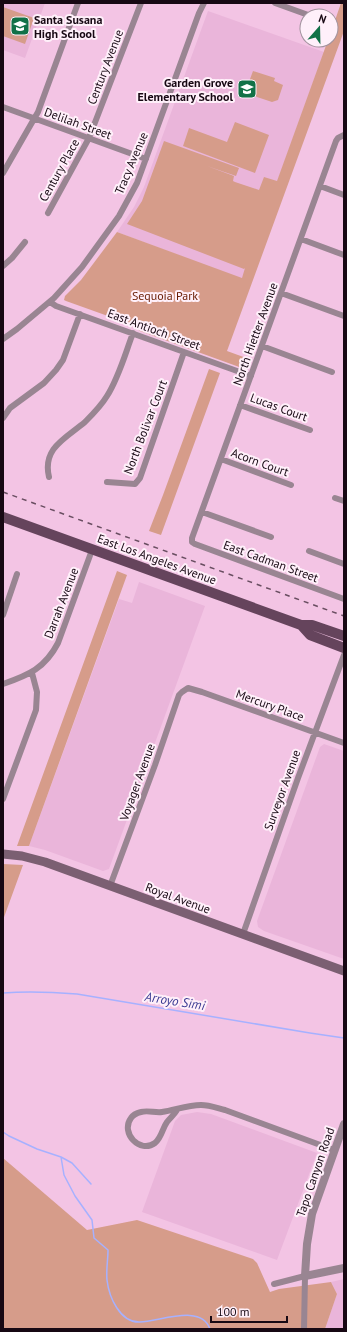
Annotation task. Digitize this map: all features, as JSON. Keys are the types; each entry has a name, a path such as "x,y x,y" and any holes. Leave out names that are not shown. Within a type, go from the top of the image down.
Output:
{"main road":[{"name":"East Los Angeles Avenue","path":"3,517 302,625 312,624 344,636"},
{"name":"East Los Angeles Avenue","path":"302,625 310,635 344,648"},
{"name":"Royal Avenue","path":"3,854 32,858 344,971"}],"street":[{"path":"3,172 38,112 78,3"},
{"name":"Century Avenue","path":"89,138 141,3"},
{"name":"Tracy Avenue","path":"3,339 50,302 82,266 119,216 137,183 204,3"},
{"path":"275,3 299,12"},
{"name":"Delilah Street","path":"3,107 146,159"},
{"name":"North Hietter Avenue","path":"192,542 192,538 336,141 343,135"},
{"name":"Century Place","path":"48,213 89,138"},
{"path":"320,186 344,194"},
{"path":"301,239 344,255"},
{"path":"3,266 12,258 25,242"},
{"path":"282,293 344,316"},
{"name":"East Antioch Street","path":"50,302 56,306 251,376"},
{"path":"3,418 10,408 44,383 56,370 63,360 80,314"},
{"path":"49,477 47,467 50,454 58,444 83,423 101,405 115,380 132,333"},
{"path":"262,346 332,372"},
{"name":"North Bolivar Court","path":"107,482 135,484 140,478 184,352"},
{"name":"Lucas Court","path":"240,405 310,430"},
{"name":"Acorn Court","path":"221,459 291,485"},
{"path":"335,498 344,501"},
{"path":"202,512 271,537"},
{"name":"East Cadman Street","path":"192,542 344,599"},
{"name":"Darrah Avenue","path":"3,684 32,672 46,662 58,643 92,550"},
{"path":"309,551 344,564"},
{"path":"3,615 17,574"},
{"name":"Surveyor Avenue","path":"243,934 344,654"},
{"path":"3,799 36,710 37,692 32,672"},
{"name":"Mercury Place","path":"188,688 344,743"},
{"name":"Voyager Avenue","path":"110,886 155,765 179,695 188,688"},
{"path":"176,1110 165,1125 159,1138 154,1143 141,1146 134,1142 129,1136 128,1131 130,1118 136,1113 143,1111 160,1112 200,1105 225,1110 334,1150"},
{"name":"Tapo Canyon Road","path":"305,1276 307,1244 312,1214 344,1124"},
{"path":"274,1284 344,1268"},
{"path":"304,1329 305,1276"}],"shaded area":[{"name":"Santa Susana High School","path":"3,3 45,3 25,58 3,50"},
{"path":"208,11 299,43 299,48 313,48 324,52 242,279 117,232 134,207 144,187"},
{"path":"139,582 205,606 109,869 103,871 45,850 29,846 119,599 132,603"},
{"path":"324,744 344,751 344,959 264,931 258,927 257,921 320,747"},
{"path":"197,1112 211,1114 317,1153 277,1260 142,1212 175,1121 181,1115"},
{"path":"344,1279 344,1329 325,1329 337,1294 331,1282"}],"green space":[{"path":"341,3 344,3 344,31 339,45 339,9"},
{"path":"3,7 34,18 25,44 3,36"},
{"name":"Sequoia Park","path":"325,48 338,48 227,351 249,359 247,364 242,368 140,331 133,325 64,300 65,296 81,280 117,232 242,278 245,268 244,269 127,224 142,201 164,141 239,168 236,176 207,166 234,176 233,181 235,182 259,190 264,177 277,181"},
{"path":"253,71 275,78 274,81 283,85 278,100 272,102 257,97 246,90"},
{"path":"235,122 269,135 255,173 183,146 189,128 227,142"},
{"path":"209,369 220,373 161,535 149,531"},
{"path":"117,571 127,575 29,846 17,846"},
{"path":"3,864 23,865 3,920"},
{"path":"3,1158 87,1230 137,1220 253,1259 257,1263 270,1292 279,1289 331,1282 337,1294 325,1329 3,1329"}],"waterway":[{"name":"Arroyo Simi","path":"3,993 40,992 77,994 344,1038"},
{"path":"3,1132 37,1149 61,1157 72,1163 91,1184"},
{"path":"61,1157 64,1175 75,1196 92,1220 94,1238 108,1250 108,1287 113,1301 121,1314 133,1321 140,1322 189,1315 198,1317 205,1321 210,1329"}],"railway":[{"path":"3,492 344,616"}],"place":[{"name":"Santa Susana High School","path":"20,26"},
{"name":"Garden Grove Elementary School","path":"247,89"}]}
